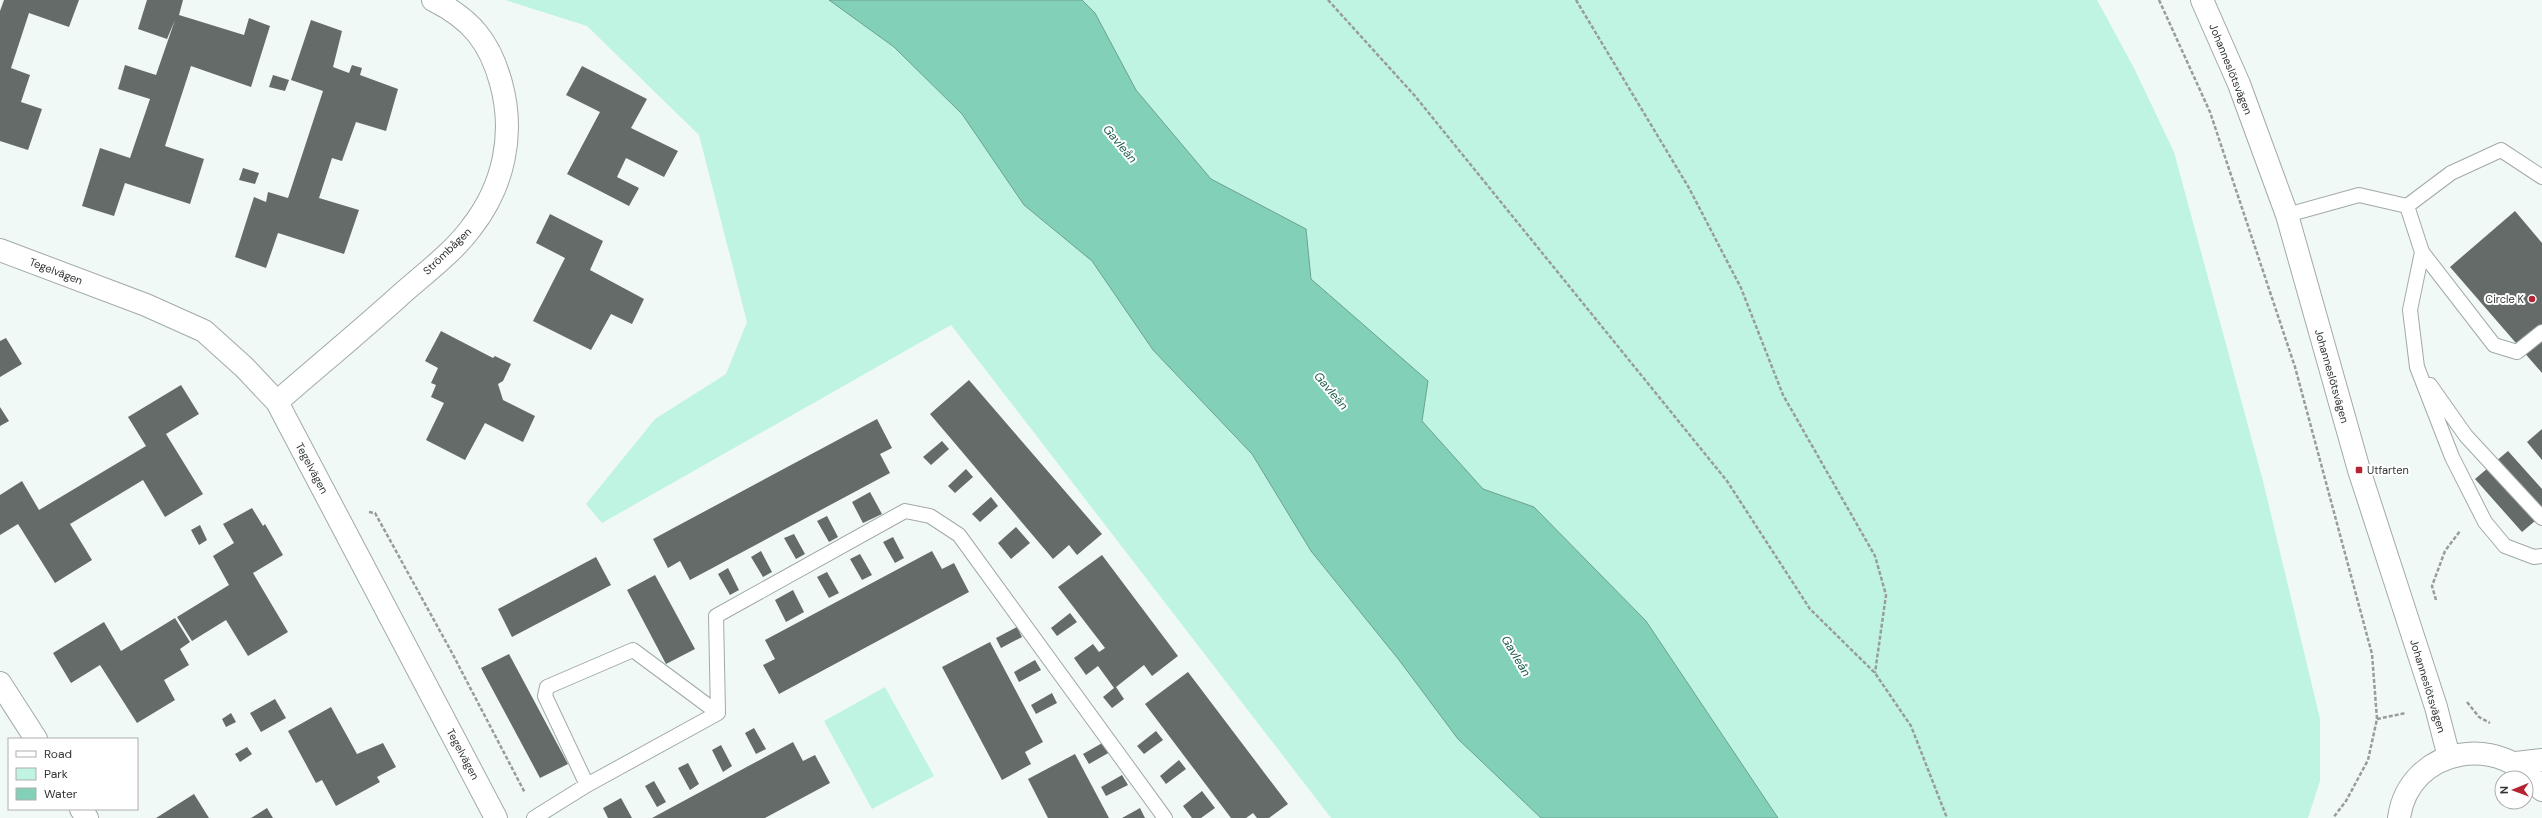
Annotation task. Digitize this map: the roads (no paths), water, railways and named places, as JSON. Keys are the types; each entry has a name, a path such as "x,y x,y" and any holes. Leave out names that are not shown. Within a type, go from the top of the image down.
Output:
{"street":[{"name":"Strömbågen","path":"277,402 389,305 466,234 494,190 507,149 508,107 497,68 481,35 451,9 433,0"},
{"name":"Johanneslötsvägen","path":"2202,0 2239,84 2287,215 2358,470 2436,707 2449,757"},
{"name":"Tegelvägen","path":"0,250 146,305 204,331 244,367 277,402 496,818"},
{"path":"0,683 35,738"},
{"path":"2399,818 2410,788 2427,769 2449,757 2471,752 2495,754 2516,763 2534,778 2542,790"},
{"path":"2516,763 2542,760"}],"lane":[{"path":"2407,206 2450,173 2501,150 2542,176"},
{"path":"2287,215 2359,194 2407,206"},
{"path":"2407,206 2422,252 2494,345 2517,352 2542,332"},
{"path":"2422,252 2410,310 2418,367 2452,458 2485,522 2505,546 2534,557 2542,556"},
{"path":"2418,367 2466,436 2542,518"},
{"path":"718,713 716,616 905,511 930,516 959,535 1166,818"},
{"path":"587,785 545,696 547,687 633,650 718,713"},
{"path":"536,817 587,785 718,713"}],"water":[{"name":"Gavleån","path":"829,0 1082,0 1095,13 1136,90 1211,179 1306,229 1311,279 1428,381 1422,421 1483,489 1534,507 1646,621 1778,818 1541,818 1458,739 1399,660 1311,551 1252,454 1153,350 1092,261 1024,205 962,114 894,47"}],"place":[{"name":"Circle K","path":"2532,299"},
{"name":"Utfarten","path":"2359,470"}]}
